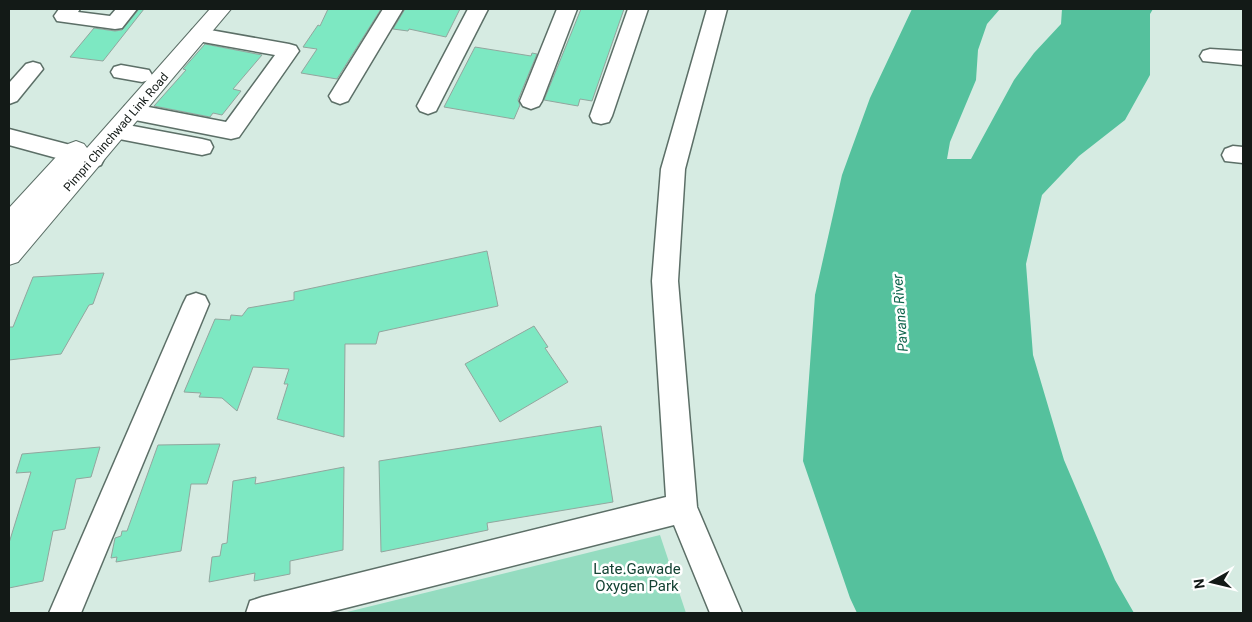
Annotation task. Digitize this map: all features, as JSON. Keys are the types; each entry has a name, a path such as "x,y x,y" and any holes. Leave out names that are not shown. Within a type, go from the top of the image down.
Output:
{"main road":[{"name":"Pimpri Chinchwad Link Road","path":"9,254 83,156 131,74 201,9"},
{"name":"Pimpri Chinchwad Link Road","path":"9,225 83,156 117,131 222,9"}],"street":[{"path":"70,9 64,16 115,23 127,9"},
{"path":"340,96 393,9"},
{"path":"428,106 478,9"},
{"path":"531,101 567,9"},
{"path":"601,116 638,9"},
{"path":"718,9 673,169 665,281 682,508 726,613"},
{"path":"133,112 231,131 289,51 199,35"},
{"path":"1210,56 1243,58"},
{"path":"9,96 33,69"},
{"path":"117,131 202,147"},
{"path":"9,137 83,156"},
{"path":"65,613 196,304"},
{"path":"262,613 682,508"}],"green space":[{"name":"Late.Gawade Oxygen Park","path":"660,535 686,613 343,613"}],"water":[{"name":"Pavana River","path":"912,9 1000,9 987,24 978,50 976,80 950,142 947,159 971,159 1014,80 1034,53 1061,24 1062,9 1153,9 1150,14 1150,75 1125,120 1079,156 1042,195 1026,264 1033,355 1064,460 1115,580 1134,613 857,613 850,598 803,461 815,295 842,175 870,98"}],"building":[{"path":"139,9 144,9 103,61 70,57 94,28 122,30"},
{"path":"328,9 381,9 337,79 301,73 317,49 303,47 318,25 320,26"},
{"path":"405,9 460,9 446,37 409,29 408,31 393,29"},
{"path":"581,9 624,9 592,101 580,99 578,106 544,100"},
{"path":"205,44 262,55 233,89 241,91 222,115 213,113 210,117 154,106 186,70 183,69"},
{"path":"475,47 531,56 532,53 537,54 518,100 520,105 514,119 444,107"},
{"path":"487,251 498,306 379,332 376,344 345,344 344,437 277,419 288,384 284,384 289,369 253,367 237,411 222,398 199,397 201,393 184,392 215,319 230,320 231,315 242,316 248,308 294,300 294,292"},
{"path":"104,273 93,304 89,305 61,354 9,360 9,327 13,327 33,277"},
{"path":"534,326 548,347 545,348 568,382 500,422 465,364"},
{"path":"601,426 613,502 487,523 488,530 381,552 379,461"},
{"path":"220,444 207,484 191,484 181,551 116,562 117,557 111,558 115,538 121,536 122,531 127,531 158,445"},
{"path":"100,447 91,477 76,479 65,529 53,531 43,581 9,588 9,543 31,472 16,473 22,454"},
{"path":"344,467 343,550 290,561 290,574 254,581 255,573 209,582 212,557 220,556 222,544 227,543 233,481 256,477 255,484"}]}
